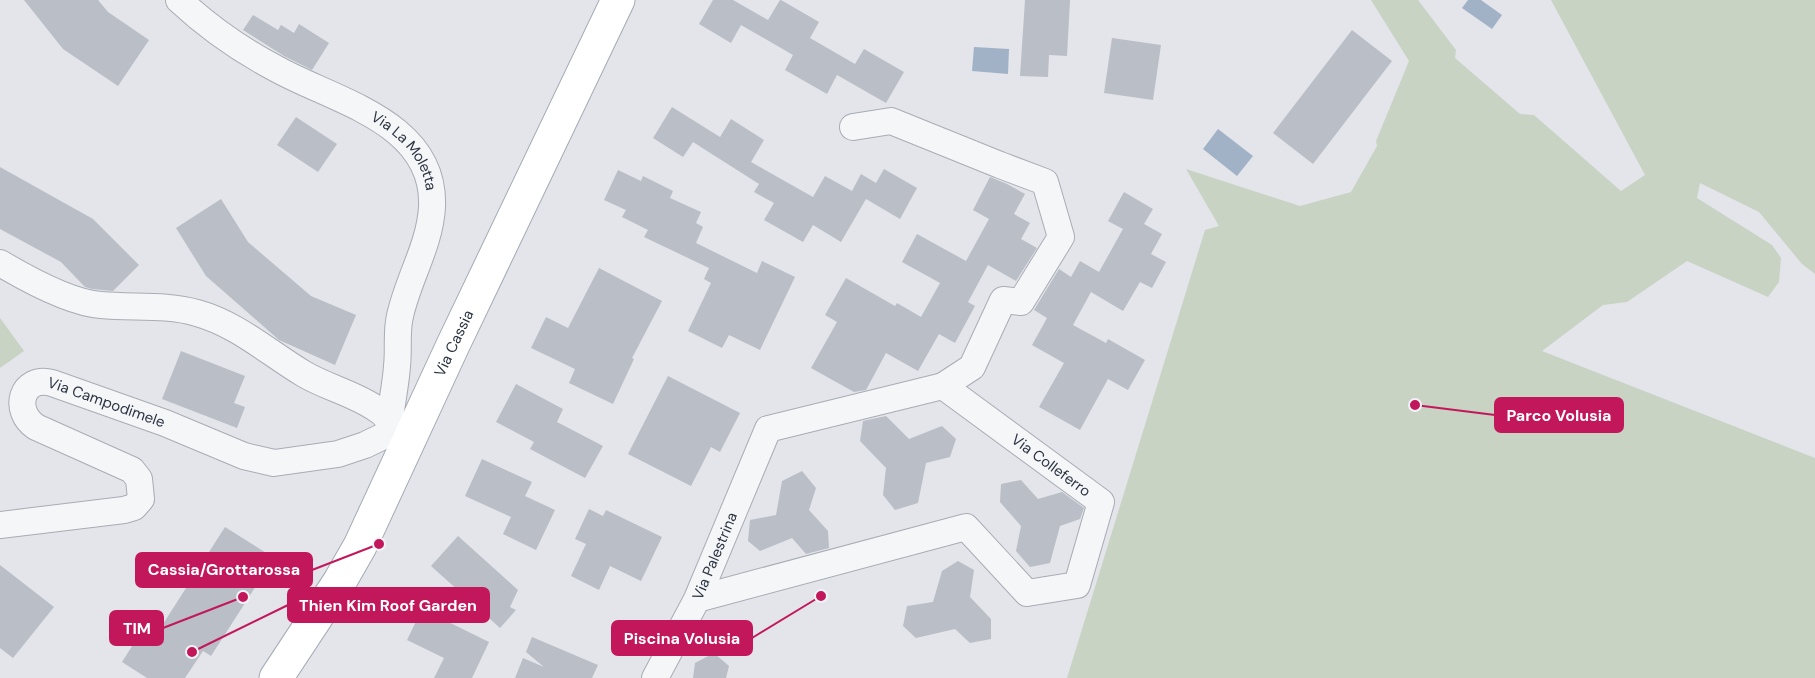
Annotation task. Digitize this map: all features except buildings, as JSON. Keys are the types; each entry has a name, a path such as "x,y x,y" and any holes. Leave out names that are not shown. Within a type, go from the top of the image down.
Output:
{"main road":[{"name":"Via Cassia","path":"276,678 349,566 399,421 618,0"}],"street":[{"name":"Via La Moletta","path":"179,0 226,39 277,70 382,120 404,139 425,168 431,186 431,215 399,319 399,421"},
{"path":"853,127 891,120 1045,182 1061,237 1021,302 1003,300 972,367 943,386"},
{"path":"0,263 18,274 87,303 102,306 171,308 194,312 216,320 243,334 324,385 354,396 399,421"},
{"name":"Via Campodimele","path":"0,525 124,510 134,507 141,499 139,479 132,470 36,427 28,420 22,406 24,394 29,387 40,382 52,383 165,423 253,459 274,463 321,456 335,442 360,431 399,421"},
{"name":"Via Palestrina","path":"655,678 697,599 768,429 943,386"},
{"name":"Via Colleferro","path":"697,599 966,527 1027,593 1077,585 1101,502 943,386"}],"green space":[{"path":"1371,0 1418,0 1456,50 1455,58 1520,114 1534,115 1621,191 1645,175 1551,0 1815,0 1815,274 1802,264 1759,212 1700,183 1697,198 1772,245 1781,258 1779,282 1768,297 1687,261 1627,302 1603,305 1542,351 1815,458 1815,678 1067,678 1205,230 1219,226 1186,169 1300,206 1351,192 1377,146 1376,141 1409,61"},
{"path":"0,318 24,351 0,368"}],"water":[{"path":"1468,0 1481,0 1502,15 1492,29 1462,8"},
{"path":"974,47 1009,49 1008,74 972,71"},
{"path":"1218,129 1253,156 1237,176 1203,149"}],"place":[{"name":"Parco Volusia","path":"1415,405"},
{"name":"Cassia/Grottarossa","path":"379,544"},
{"name":"Piscina Volusia","path":"821,596"},
{"name":"TIM","path":"243,597"},
{"name":"Thien Kim Roof Garden","path":"192,652"}]}
